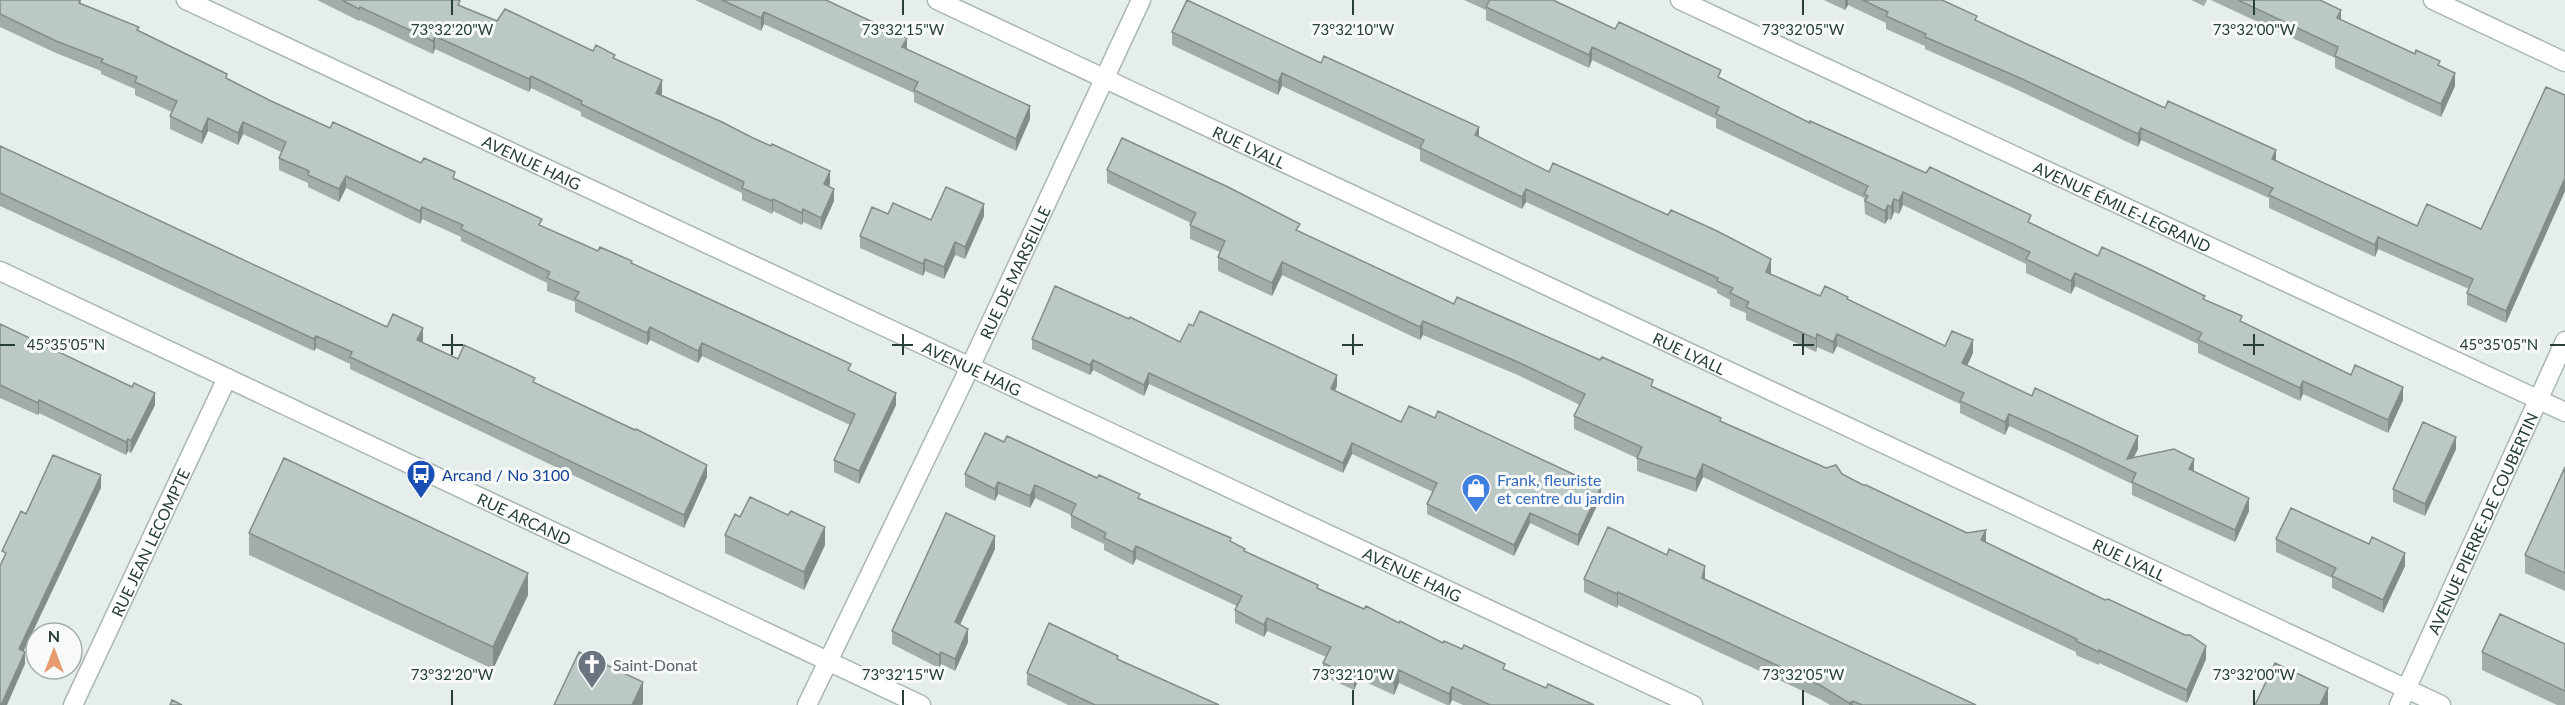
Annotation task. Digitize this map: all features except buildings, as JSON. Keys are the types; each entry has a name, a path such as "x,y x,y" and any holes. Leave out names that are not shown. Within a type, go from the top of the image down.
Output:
{"street":[{"name":"AVENUE HAIG","path":"186,0 1693,705"},
{"name":"RUE LYALL","path":"937,0 2402,697 2441,705"},
{"name":"RUE DE MARSEILLE","path":"807,705 1141,0"},
{"name":"AVENUE ÉMILE-LEGRAND","path":"1680,0 2565,412"},
{"path":"2433,0 2565,62"},
{"name":"RUE ARCAND","path":"0,271 921,705"},
{"name":"AVENUE PIERRE-DE COUBERTIN","path":"2402,697 2565,341"},
{"name":"RUE JEAN LECOMPTE","path":"73,705 227,378"}],"place":[{"name":"Arcand / No 3100","path":"421,500"},
{"name":"Frank, fleuriste et centre du jardin","path":"1476,514"},
{"name":"Saint-Donat","path":"592,690"}]}
